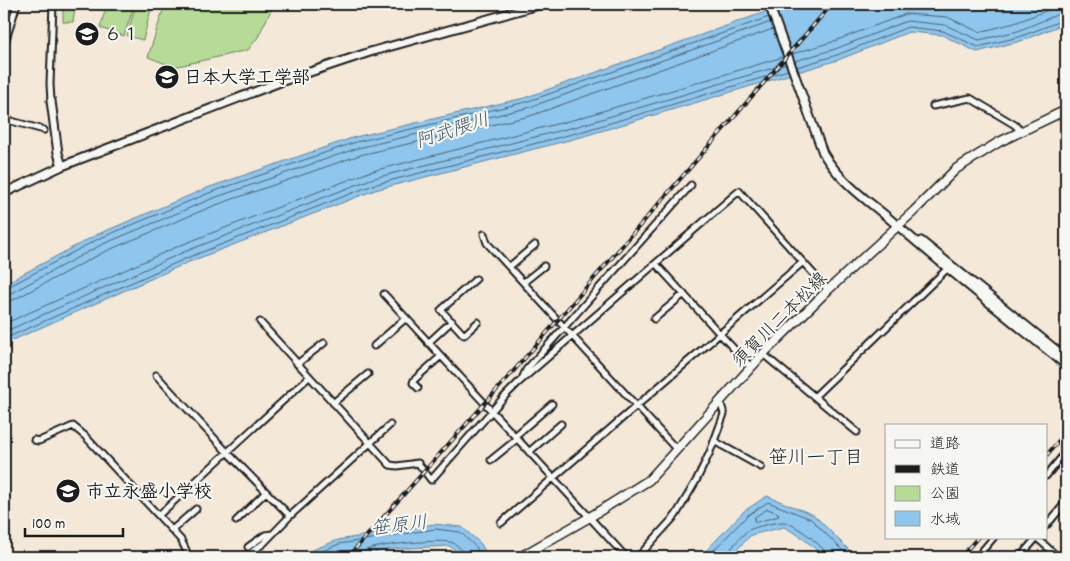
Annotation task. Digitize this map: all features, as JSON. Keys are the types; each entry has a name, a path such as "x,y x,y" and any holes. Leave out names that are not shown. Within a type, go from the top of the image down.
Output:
{"main road":[{"name":"須賀川二本松線","path":"520,557 590,517 649,480 763,354 956,169 988,149 1066,110"}],"street":[{"path":"4,46 7,28 17,4"},
{"path":"53,4 50,84 58,153 62,166"},
{"path":"4,193 62,166 280,82 370,52 542,4"},
{"path":"769,4 823,153 845,183 898,225 947,269 1066,358"},
{"path":"933,106 970,98 1015,126 1021,132"},
{"path":"4,119 44,130"},
{"path":"522,380 526,370 691,185"},
{"path":"260,322 333,404 390,464 397,466 418,463 431,480 491,411 522,380 739,191 828,290"},
{"path":"898,225 932,248 1066,365"},
{"path":"484,234 487,243 677,450"},
{"path":"510,267 535,245"},
{"path":"501,523 802,262"},
{"path":"656,264 752,367"},
{"path":"524,282 544,266"},
{"path":"815,396 947,269"},
{"path":"476,279 442,310 464,334 478,322"},
{"path":"384,294 626,557"},
{"path":"654,319 684,294"},
{"path":"374,346 406,318"},
{"path":"428,343 452,321"},
{"path":"297,364 324,342"},
{"path":"763,354 857,432"},
{"path":"418,388 413,383 414,380 441,356"},
{"path":"333,404 368,374"},
{"path":"156,376 290,516"},
{"path":"159,515 309,377"},
{"path":"638,557 676,515 696,481 724,414 720,401"},
{"path":"491,460 552,404"},
{"path":"529,452 561,424"},
{"path":"245,557 390,425"},
{"path":"34,440 39,441 74,426 181,540 187,557"},
{"path":"714,440 761,467"},
{"path":"1048,474 1066,452"},
{"path":"236,521 266,492"},
{"path":"1048,524 1066,502"},
{"path":"172,530 196,509"},
{"path":"248,548 265,535 272,534"},
{"path":"977,557 993,538"},
{"path":"1020,557 1035,538"},
{"path":"1037,538 1058,557"}],"green space":[{"path":"63,4 76,4 73,22 63,22"},
{"path":"107,4 128,4 134,6 124,36 100,28"},
{"path":"136,4 152,5 143,40 127,36"},
{"path":"165,4 274,4 258,37 248,50 174,67 148,57"}],"water":[{"name":"阿武隈川","path":"805,4 1066,4 1066,23 1021,41 977,52 942,35 909,32 838,60 581,137 375,190 189,262 4,344 4,284 96,235 207,188 355,137 524,98 782,6"},
{"path":"767,496 814,515 856,557 825,557 800,536 784,527 751,535 730,557 700,557 744,511"},
{"path":"434,524 462,527 481,544 488,557 462,557 450,546 390,549 357,557 294,557 338,540"}],"railway":[{"path":"348,557 511,374 832,4"},
{"path":"1048,454 1066,432"},
{"path":"961,557 977,538"}],"place":[{"name":"６１","path":"87,34"},
{"name":"日本大学工学部","path":"167,77"},
{"name":"市立永盛小学校","path":"68,491"}],"district":[{"name":"笹川一丁目","path":"816,456"}],"water label":[{"name":"笹原川","path":"399,524"}]}
